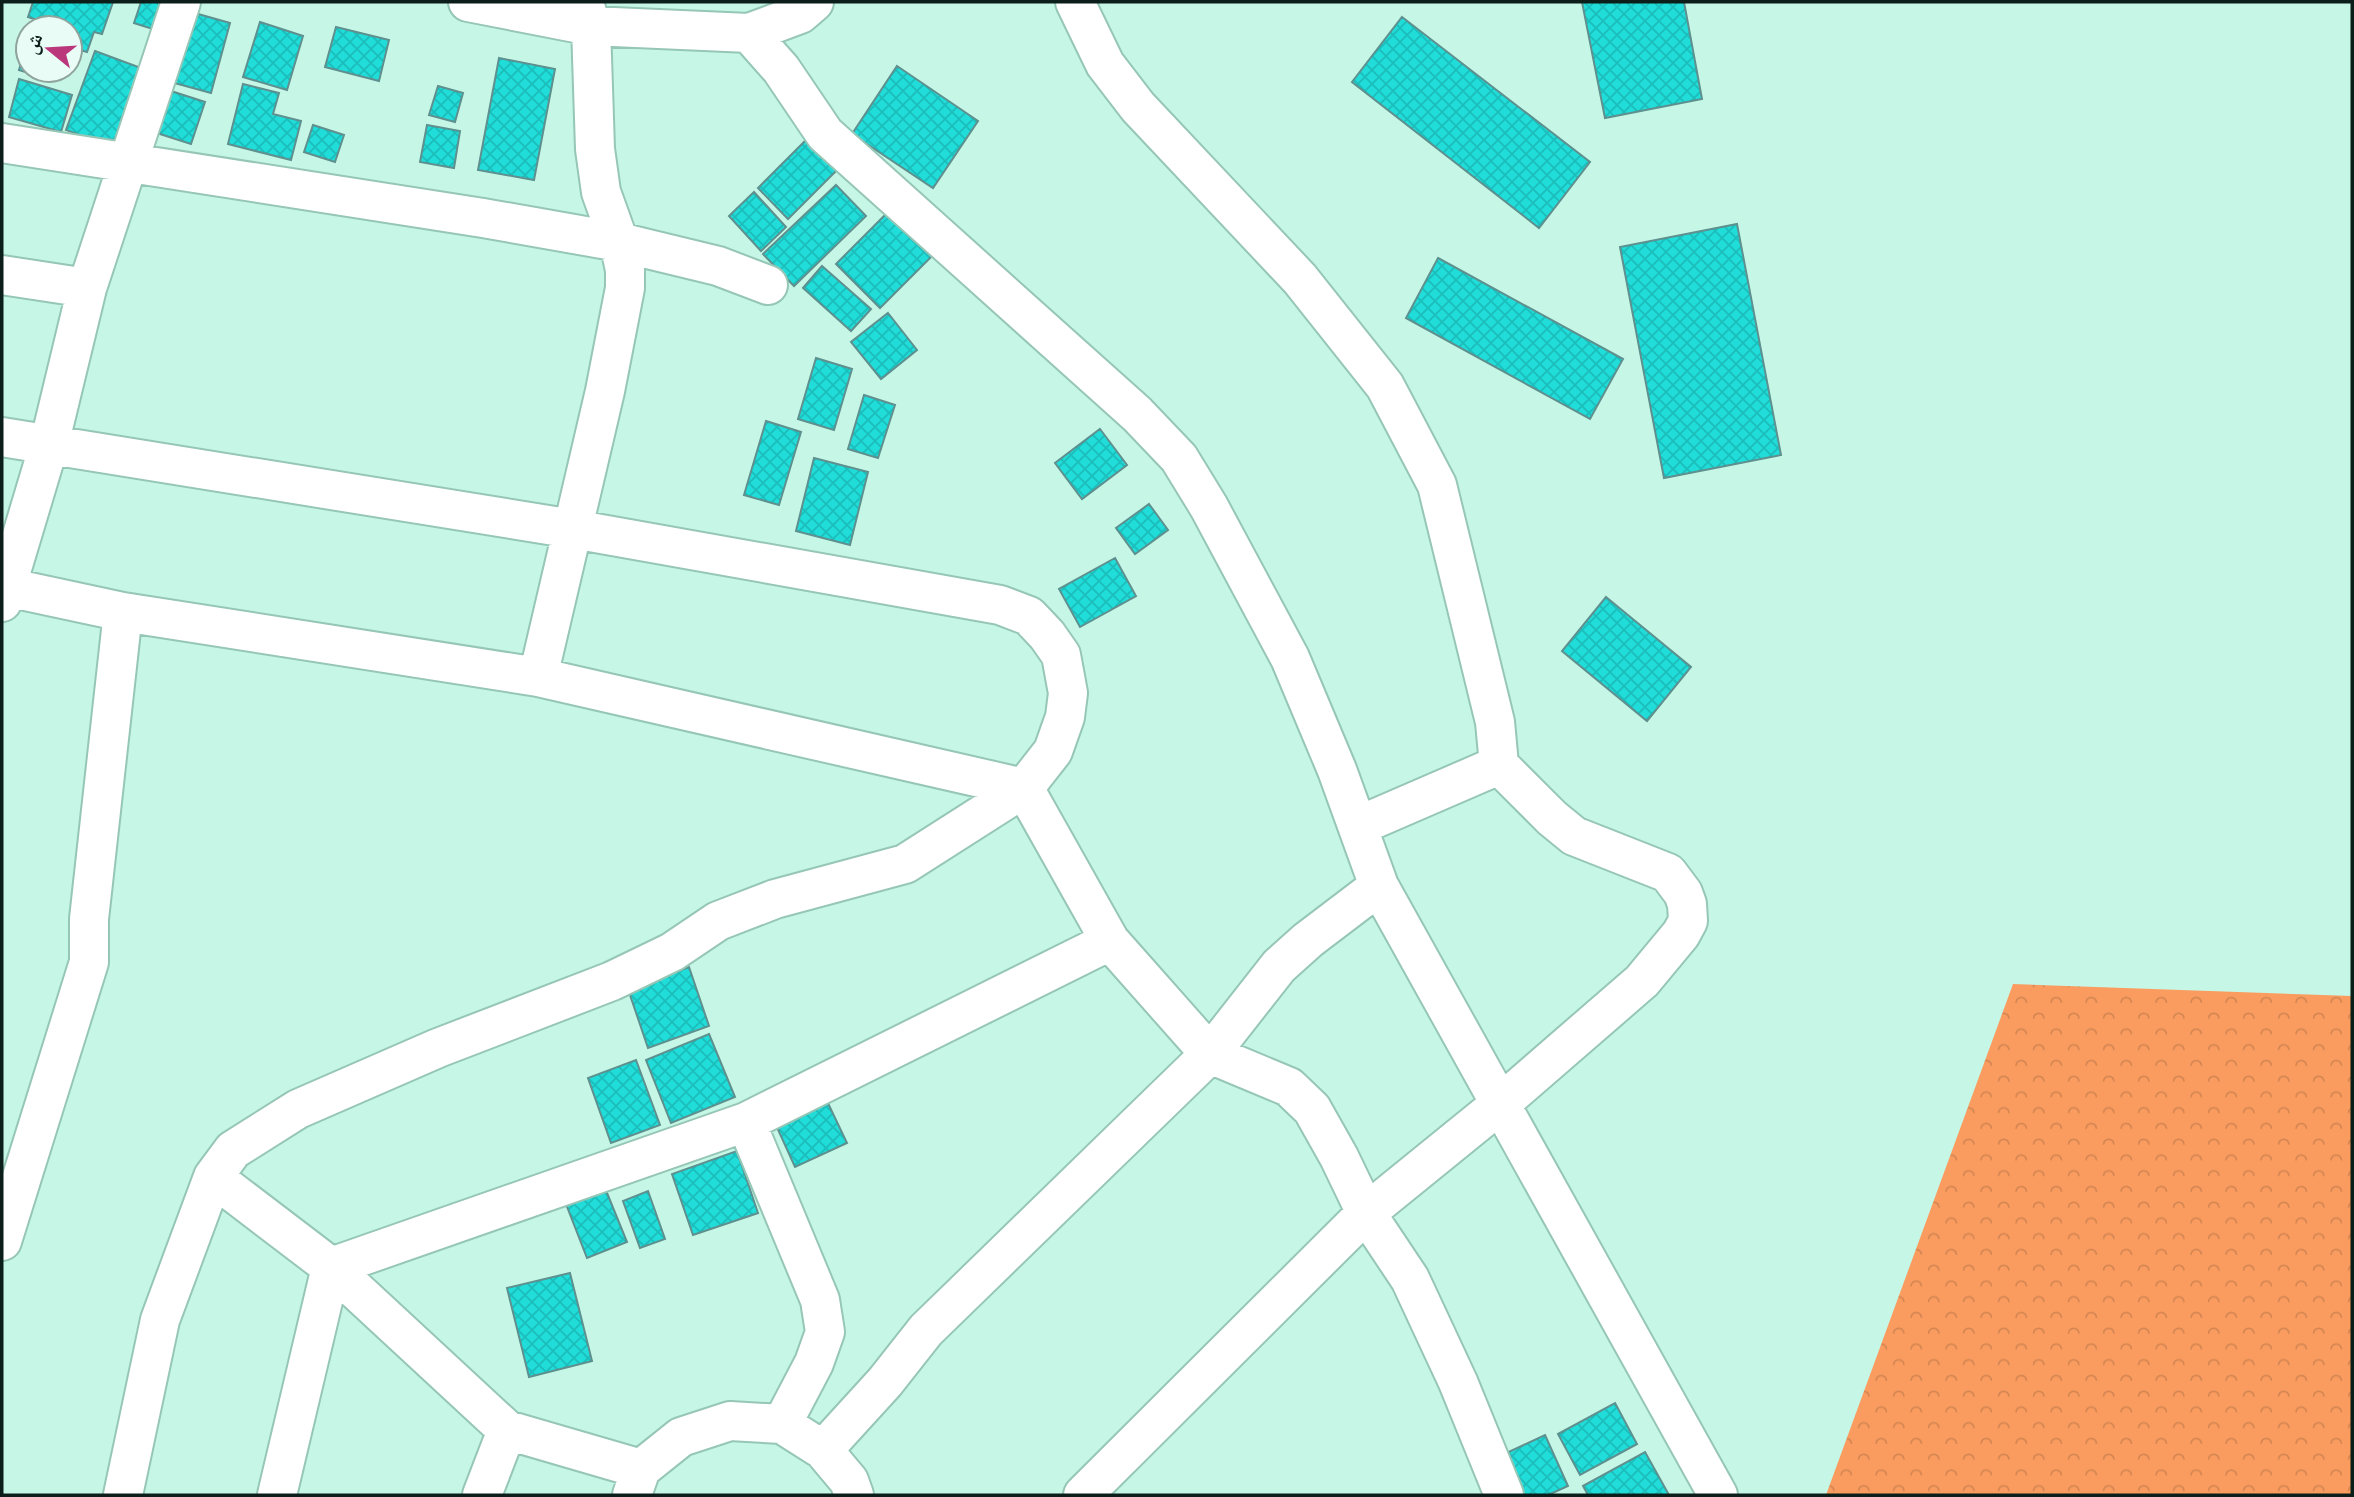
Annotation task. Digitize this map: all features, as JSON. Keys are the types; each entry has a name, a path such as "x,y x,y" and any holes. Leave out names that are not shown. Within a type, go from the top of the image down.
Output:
{"street":[{"path":"181,2 87,288 49,445 3,592 538,677 1024,788 1110,941 1210,1054 1289,1087 1312,1110 1366,1213 1410,1279 1458,1382 1504,1495"},
{"path":"468,2 749,33 800,13 814,2"},
{"path":"1075,2 1105,64 1138,107 1300,279 1385,386 1437,485 1493,709 1499,765 1574,836 1668,873 1683,892 1688,921 1681,934 1642,981 1499,1105 1366,1213 1083,1495"},
{"path":"538,677 606,391 625,288 625,270 619,242 601,192 595,149 587,14"},
{"path":"749,33 781,69 825,134 1137,414 1179,458 1209,507 1290,658 1337,770 1379,886 1718,1495"},
{"path":"2,143 483,218 619,242 718,266 768,285"},
{"path":"2,275 87,288"},
{"path":"2,437 572,529 1000,605 1029,615 1047,635 1061,655 1068,693 1065,717 1053,751 1024,788 905,864 775,898 718,921 672,951 612,981 438,1048 298,1109 233,1150 213,1177 160,1320 123,1495"},
{"path":"2,1241 89,962 89,919 123,612"},
{"path":"1358,826 1499,765"},
{"path":"823,1450 885,1382 926,1330 1210,1054 1279,967 1308,940 1379,886"},
{"path":"331,1267 746,1122 1110,941"},
{"path":"746,1122 820,1300 825,1332 814,1363 782,1424"},
{"path":"213,1177 331,1267 507,1430 636,1482 681,1437 730,1421 782,1424 823,1450 849,1481 854,1495"},
{"path":"276,1495 331,1267"},
{"path":"482,1495 507,1430"}],"green space":[{"path":"2013,984 2352,996 2352,1495 1826,1495"}],"building":[{"path":"33,2 113,2 102,34 94,32 87,52 84,51 84,14 29,14"},
{"path":"141,2 162,2 156,30 134,23"},
{"path":"1582,2 1684,2 1702,99 1605,118"},
{"path":"191,12 230,23 211,93 171,82"},
{"path":"1402,17 1590,162 1539,228 1352,82"},
{"path":"260,22 303,36 287,90 243,77"},
{"path":"336,27 389,40 379,81 325,67"},
{"path":"95,51 152,72 123,151 66,130"},
{"path":"499,58 555,69 534,180 478,170"},
{"path":"897,66 978,121 933,188 852,134"},
{"path":"18,84 36,84 72,95 61,132 9,117"},
{"path":"243,84 279,93 273,114 301,121 291,160 228,144"},
{"path":"438,86 463,93 455,122 429,115"},
{"path":"171,91 205,102 191,144 157,133"},
{"path":"313,125 344,135 335,162 304,152"},
{"path":"427,125 460,131 454,168 420,162"},
{"path":"807,139 837,170 788,219 758,188"},
{"path":"836,185 866,216 794,286 763,254"},
{"path":"754,192 786,227 761,251 729,216"},
{"path":"891,209 935,253 880,308 836,264"},
{"path":"1737,224 1781,455 1664,478 1620,247"},
{"path":"1438,258 1623,359 1590,419 1406,318"},
{"path":"822,266 871,309 851,331 803,288"},
{"path":"888,313 917,350 881,379 851,342"},
{"path":"816,358 852,369 834,430 798,419"},
{"path":"864,395 895,405 878,458 848,449"},
{"path":"766,421 801,432 779,505 744,495"},
{"path":"1100,429 1127,465 1082,499 1055,463"},
{"path":"814,458 868,472 850,545 796,531"},
{"path":"1149,504 1168,530 1135,554 1116,528"},
{"path":"1115,558 1136,596 1080,627 1059,589"},
{"path":"1606,597 1691,667 1647,721 1562,651"},
{"path":"689,967 709,1026 648,1048 628,989"},
{"path":"709,1034 735,1097 671,1123 646,1060"},
{"path":"636,1060 660,1125 611,1143 588,1078"},
{"path":"826,1099 847,1143 795,1167 775,1123"},
{"path":"737,1151 758,1213 693,1235 672,1174"},
{"path":"605,1188 627,1242 587,1258 566,1204"},
{"path":"648,1191 665,1239 640,1248 623,1201"},
{"path":"570,1273 592,1361 529,1377 507,1288"},
{"path":"1615,1403 1637,1444 1580,1475 1558,1434"},
{"path":"1545,1435 1568,1486 1548,1495 1517,1495 1498,1457"},
{"path":"1645,1452 1669,1495 1588,1495 1583,1486"}]}
